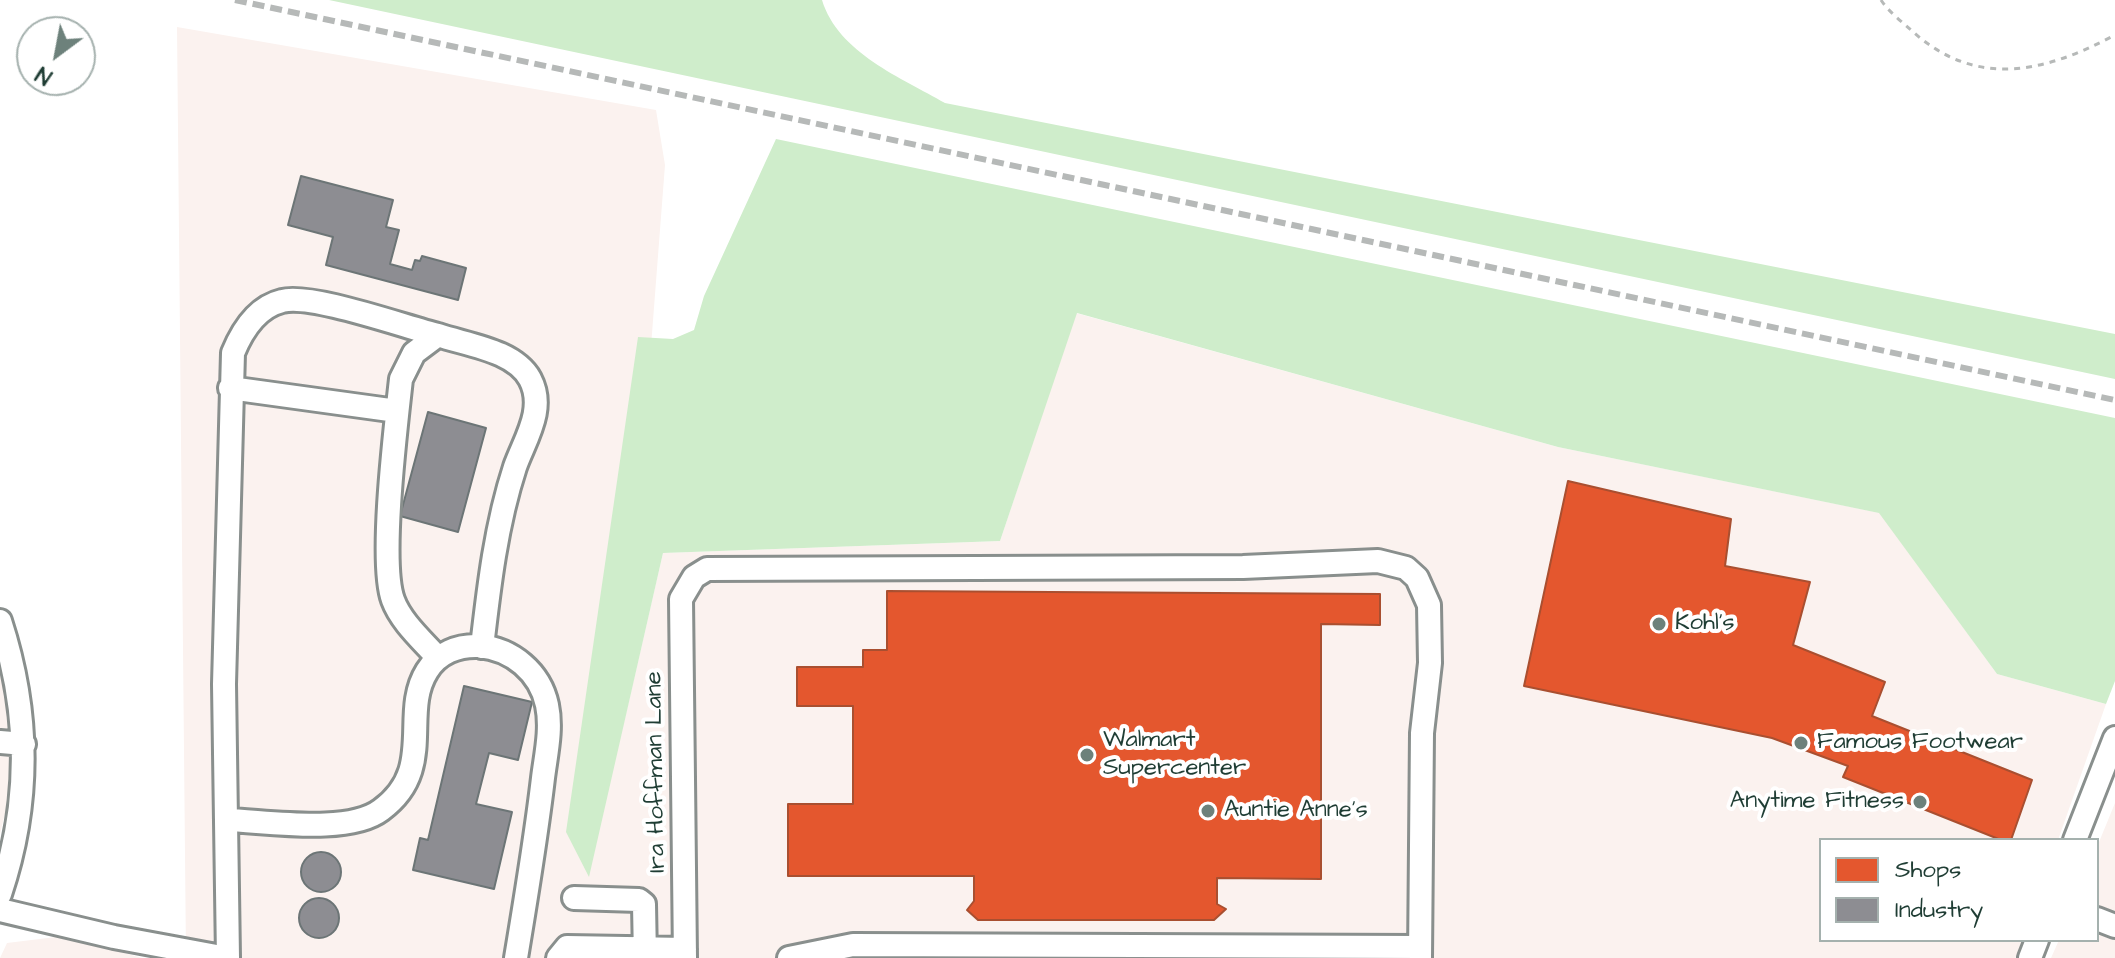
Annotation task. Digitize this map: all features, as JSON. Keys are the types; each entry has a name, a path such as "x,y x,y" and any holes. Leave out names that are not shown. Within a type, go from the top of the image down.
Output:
{"street":[{"path":"0,910 114,937 228,958 224,684 230,368 240,336 267,307 281,301 306,300 438,335 510,359 530,380 535,394 534,418 501,515 482,647"},
{"path":"438,335 427,342 407,364 401,379 388,580 402,617 438,658"},
{"path":"230,388 397,411"},
{"name":"Ira Hoffman Lane","path":"685,954 681,599 685,587 707,569 1243,567 1378,561 1406,568 1417,578 1429,605 1430,663 1422,733 1420,952"},
{"path":"0,621 18,691 24,744 20,825 0,894"},
{"path":"226,820 348,823 378,813 395,799 407,781 413,764 421,686 438,658 452,650 482,647 516,659 532,672 547,704 549,724 538,822 516,958"},
{"path":"2076,838 2115,738"},
{"path":"0,742 24,744"},
{"path":"574,898 639,900 644,904 645,953"},
{"path":"558,958 567,947 685,954"},
{"path":"789,958 842,952 1420,952"}],"path":[{"path":"1881,0 1930,47 1975,68 2017,70 2088,49 2115,35"}],"shaded area":[{"path":"177,27 656,110 665,165 621,735 663,553 1000,541 1076,313 1558,447 1880,513 1997,674 2106,704 2059,838 1819,838 1819,942 2022,942 2017,958 186,958"},
{"path":"0,660 8,705 13,780 0,834"},
{"path":"2115,803 2115,958 2051,958 2058,942 2099,942 2099,842"},
{"path":"64,936 142,958 0,958 7,943"}],"green space":[{"path":"329,0 822,0 830,19 857,49 873,62 945,103 2115,334 2115,379"},
{"path":"776,139 2115,418 2115,681 2106,704 1997,674 1879,513 1558,447 1077,313 1000,541 663,553 589,877 566,832 638,337 673,339 694,330 704,296"}],"building: Shops":[{"path":"1568,481 1731,519 1725,566 1810,582 1793,645 1885,682 1872,716 2032,780 2012,838 1996,838 1843,777 1848,766 1772,738 1524,686"},
{"name":"Walmart Supercenter","path":"887,591 1380,594 1380,625 1321,624 1321,879 1217,878 1217,904 1226,909 1214,920 978,920 967,910 974,901 974,876 788,876 788,804 853,804 853,706 797,706 797,667 863,667 863,650 887,650"}],"building: Industry":[{"path":"301,176 393,200 386,227 399,230 390,264 412,270 415,260 420,261 422,256 466,268 458,300 326,265 333,237 288,225"},
{"path":"428,412 486,428 458,532 400,516"},
{"path":"464,686 532,702 518,760 489,753 476,804 512,812 494,889 413,870 420,838 428,840"},
{"path":"321,852 335,858 341,872 335,886 321,892 307,886 301,872 307,858"},
{"path":"319,898 333,904 339,918 333,932 319,938 305,932 299,918 305,904"}],"railway":[{"path":"235,0 2115,400"}],"place":[{"name":"Kohl's","path":"1659,624"},
{"name":"Famous Footwear","path":"1801,743"},
{"name":"Walmart Supercenter","path":"1087,755"},
{"name":"Anytime Fitness","path":"1920,802"},
{"name":"Auntie Anne's","path":"1208,811"}]}
